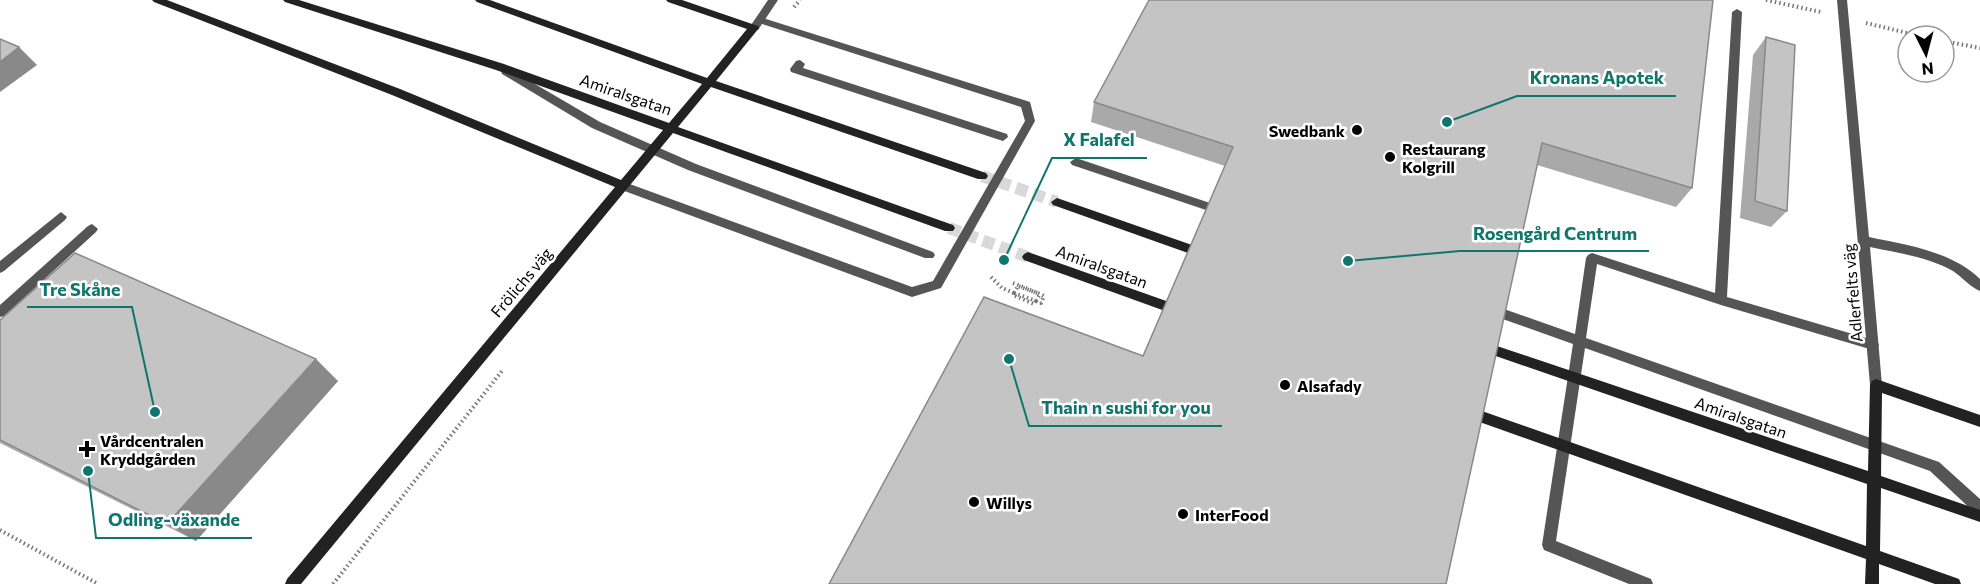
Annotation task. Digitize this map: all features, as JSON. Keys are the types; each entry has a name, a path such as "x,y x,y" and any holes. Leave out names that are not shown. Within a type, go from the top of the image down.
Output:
{"main road":[{"path":"158,0 396,92 623,186"},
{"name":"Amiralsgatan","path":"288,0 500,67 949,228"},
{"path":"480,0 702,80 982,176"},
{"path":"671,0 757,24"},
{"name":"Frölichs väg","path":"292,584 757,24"},
{"path":"1057,202 1188,248"},
{"name":"Amiralsgatan","path":"1028,257 1165,306"},
{"name":"Amiralsgatan","path":"1491,349 1980,516"},
{"path":"1875,385 1980,421"},
{"name":"Adlerfelts väg","path":"1872,584 1875,385"},
{"path":"1479,416 1954,584"}],"street":[{"name":"Frölichs väg","path":"757,24 773,0"},
{"name":"Adlerfelts väg","path":"1842,0 1875,385"},
{"path":"1720,300 1737,12"},
{"path":"623,186 912,292 937,285 1030,121 1026,105 757,24"},
{"path":"800,64 795,69 1002,137"},
{"path":"500,67 596,125 681,163 929,255"},
{"path":"1076,162 1206,206"},
{"path":"0,267 61,217"},
{"path":"0,312 92,229"},
{"path":"1864,241 1938,258 1980,285"},
{"path":"1646,584 1549,545 1592,258 1720,300 1872,345"},
{"path":"1501,314 1934,466 1980,508"}],"path":[{"path":"1766,0 1785,4"},
{"path":"1956,43 1980,48"},
{"path":"991,277 1002,288 1041,303 1044,296 1040,294 1017,286 1012,296 1034,304 1040,294 1013,284"},
{"path":"333,584 503,371"},
{"path":"0,530 98,584"}],"building":[{"path":"1149,0 1713,0 1692,188 1542,143 1446,584 829,584 984,297 1143,356 1233,147 1094,102"},
{"path":"1766,37 1795,45 1787,211 1755,201"},
{"path":"0,39 19,47 0,62"},
{"path":"75,253 316,359 167,524 0,440 0,320"}],"tunnel":[{"path":"982,176 1057,202"},
{"path":"949,228 1028,257"}],"place":[{"name":"Kronans Apotek","path":"1447,122"},
{"name":"Swedbank","path":"1357,130"},
{"name":"Restaurang Kolgrill","path":"1390,157"},
{"name":"X Falafel","path":"1004,260"},
{"name":"Rosengård Centrum","path":"1348,261"},
{"name":"Thain n sushi for you","path":"1009,359"},
{"name":"Alsafady","path":"1285,385"},
{"name":"Tre Skåne","path":"155,412"},
{"name":"Vårdcentralen Kryddgården","path":"87,449"},
{"name":"Odling-växande","path":"88,471"},
{"name":"Willys","path":"974,502"},
{"name":"InterFood","path":"1183,514"}]}
